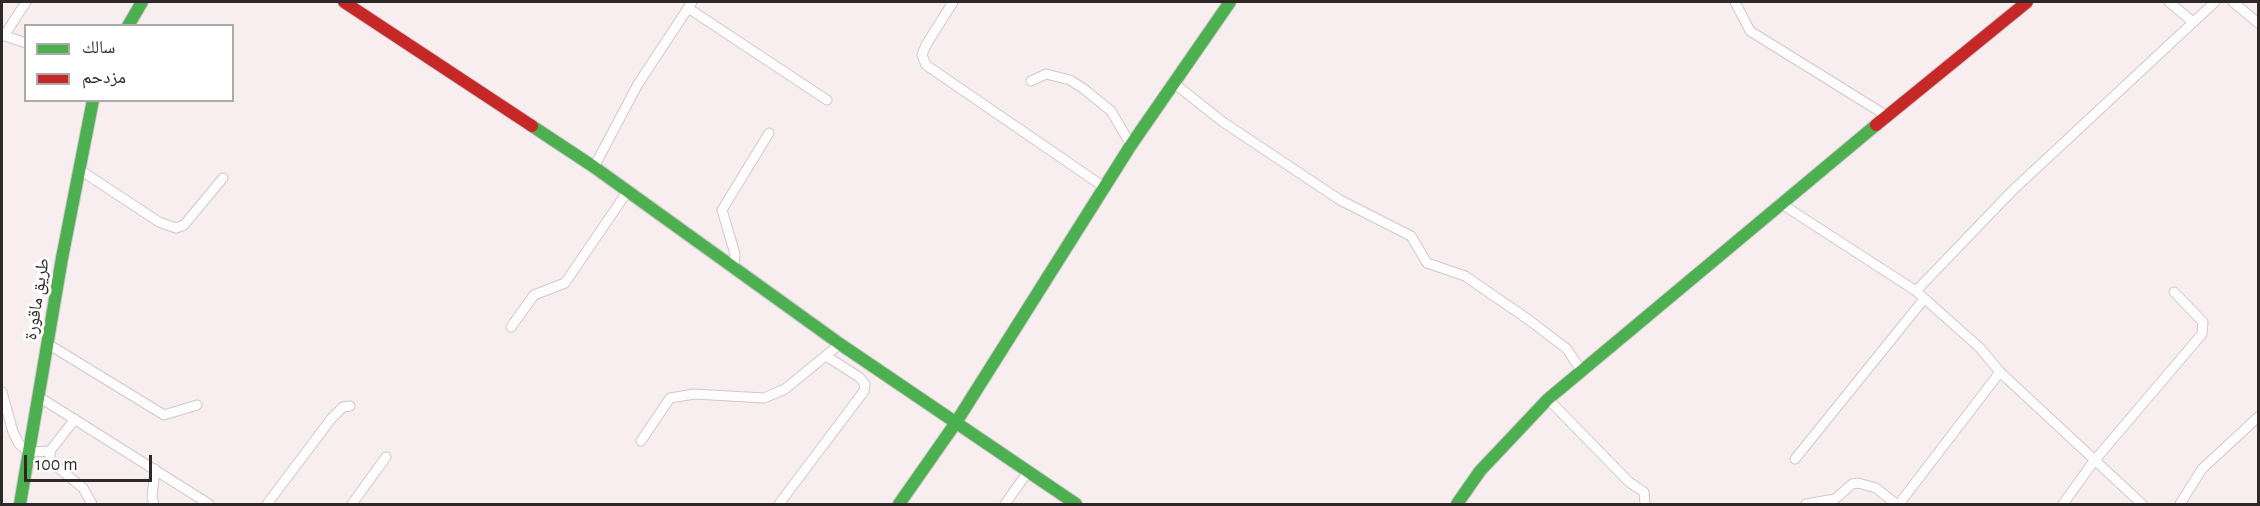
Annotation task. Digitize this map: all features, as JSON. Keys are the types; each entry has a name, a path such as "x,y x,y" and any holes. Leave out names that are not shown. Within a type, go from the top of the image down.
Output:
{"street":[{"path":"24,42 3,35 26,2"},
{"path":"129,24 142,2"},
{"path":"344,2 594,167 840,344 1027,473 1076,504"},
{"path":"953,2 926,45 922,55 926,65 1104,187"},
{"path":"899,504 955,424 1131,145 1230,2"},
{"path":"1735,2 1749,31 1887,116"},
{"path":"1457,504 1480,471 1548,399 1780,203 2027,2"},
{"path":"2169,2 2193,22"},
{"path":"1916,291 2012,191 2215,2"},
{"path":"2233,2 2259,23"},
{"path":"594,167 638,84 690,5 827,100"},
{"path":"1031,81 1046,74 1058,76 1084,89 1111,111 1131,145"},
{"path":"1175,84 1224,122 1340,200 1411,236 1427,263 1466,276 1529,320 1567,349 1582,372"},
{"name":"طريق ماقورة","path":"20,504 93,102"},
{"path":"734,267 735,254 722,210 769,133"},
{"path":"80,170 159,222 176,228 184,225 223,178"},
{"path":"511,327 534,295 565,283 627,192"},
{"path":"1780,203 1916,291 1980,348 2000,372 2142,504"},
{"path":"2063,504 2094,461 2202,334 2203,322 2174,292"},
{"path":"1795,459 1924,299"},
{"path":"48,344 164,415 197,405"},
{"path":"641,441 670,398 694,394 764,398 785,389 840,344"},
{"path":"779,504 864,391 865,384 859,377 826,356"},
{"path":"1806,504 1835,499 1852,484 1858,483 1876,488 1897,504 2000,372"},
{"path":"2,392 13,432 20,444 29,452 50,452"},
{"path":"39,397 209,504"},
{"path":"1548,399 1629,482 1644,492 1645,504"},
{"path":"267,504 331,419 343,407 350,406"},
{"path":"2180,504 2202,469 2259,417"},
{"path":"75,419 50,452 49,458 52,464 83,488 92,504"},
{"path":"352,504 386,457"},
{"path":"154,504 152,497 156,469"},
{"path":"1005,504 1027,473"},
{"path":"2124,504 2131,495"}],"traffic: fast":[{"path":"129,24 142,2"},
{"path":"899,504 955,424 1131,145 1230,2"},
{"path":"20,504 62,258 93,102"},
{"path":"1457,504 1480,471 1548,399 1876,125"},
{"path":"532,126 594,167 840,344 1076,504"}],"traffic: jam":[{"path":"344,2 532,126"},
{"path":"1876,125 2027,2"}]}
